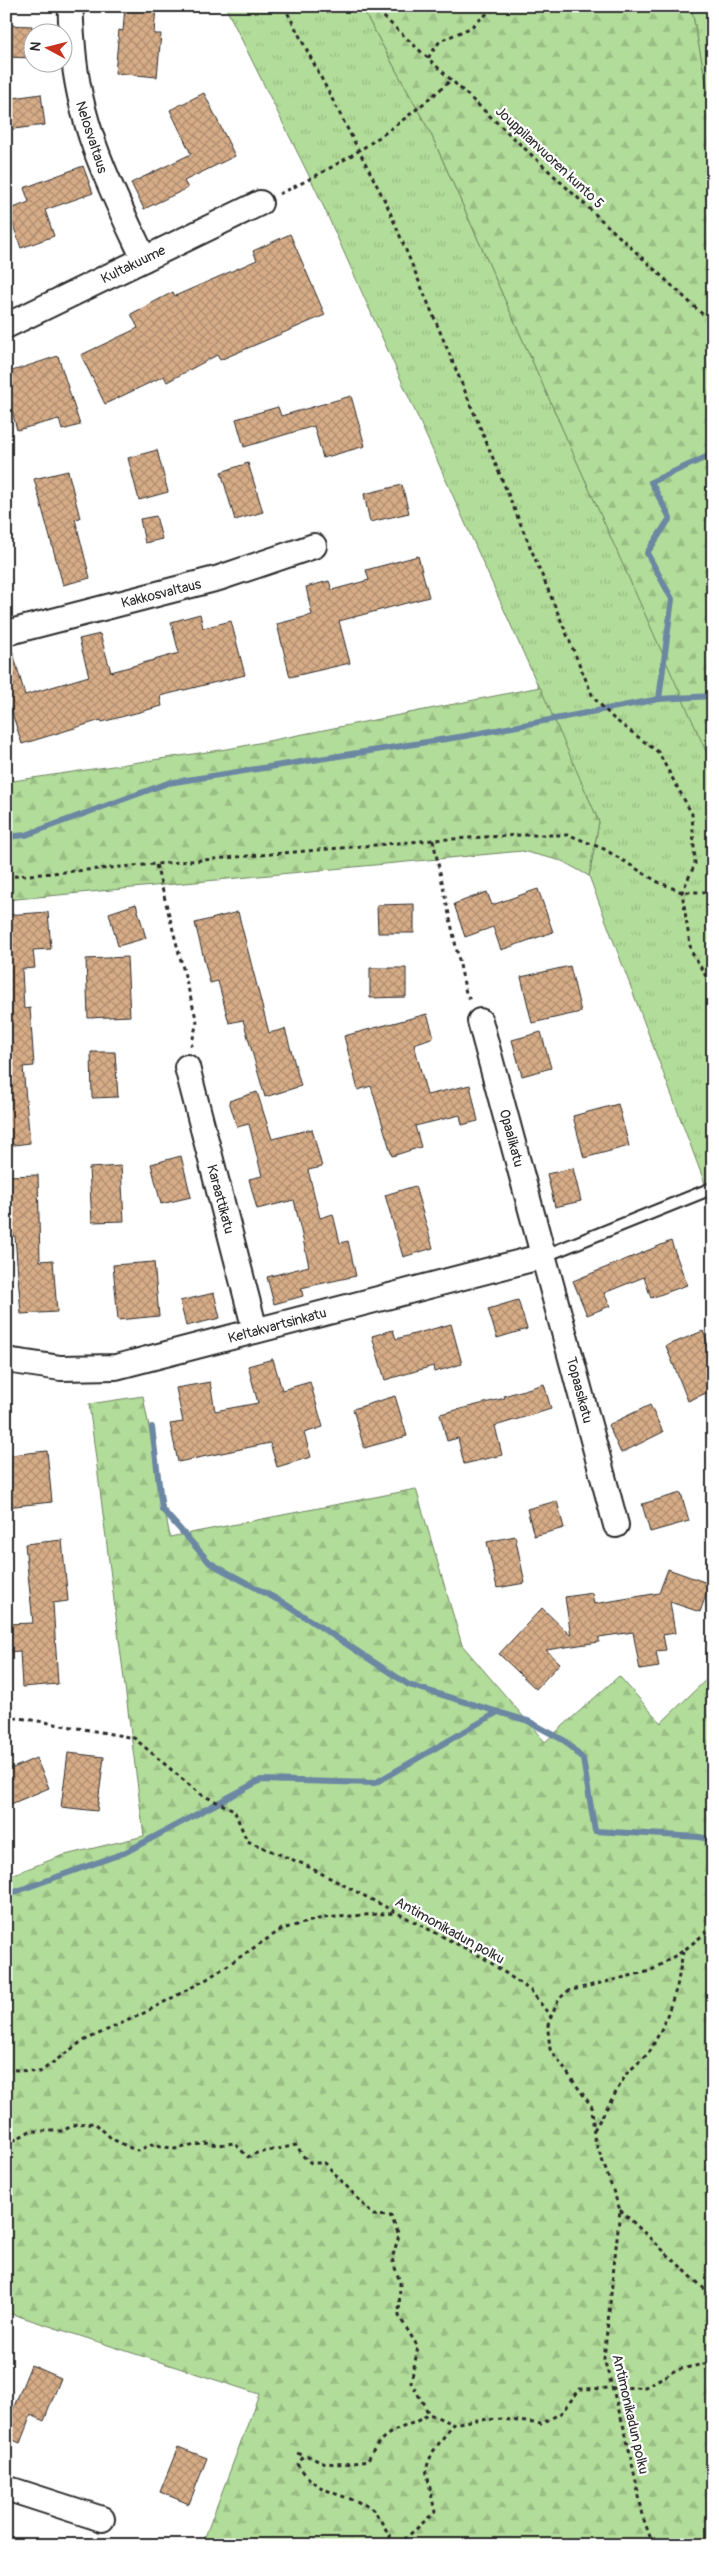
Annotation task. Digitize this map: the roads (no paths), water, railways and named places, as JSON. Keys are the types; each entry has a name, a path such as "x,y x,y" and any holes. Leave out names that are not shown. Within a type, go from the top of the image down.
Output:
{"street":[{"name":"Nelosvaltaus","path":"71,6 75,74 85,124 104,174 144,259"},
{"name":"Kultakuume","path":"6,326 260,203"},
{"name":"Kakkosvaltaus","path":"6,632 219,578 314,546"},
{"name":"Opaalikatu","path":"480,1020 544,1256"},
{"name":"Karaattikatu","path":"187,1067 255,1330"},
{"name":"Keltakvartsinkatu","path":"6,1360 61,1368 116,1367 544,1256"},
{"name":"Topaasikatu","path":"544,1256 616,1525"},
{"path":"6,2488 102,2519"}],"lane":[{"path":"544,1256 713,1188"}],"waterway":[{"path":"659,699 672,599 647,553 670,518 651,482 713,454"},
{"path":"6,837 26,835 168,783 465,736 659,699 713,696"},
{"path":"152,1427 162,1509 210,1563 282,1602 409,1685 528,1721 565,1741 583,1759 595,1831 699,1837 713,1840"},
{"path":"6,1895 124,1853 261,1780 375,1783 498,1712"}]}
